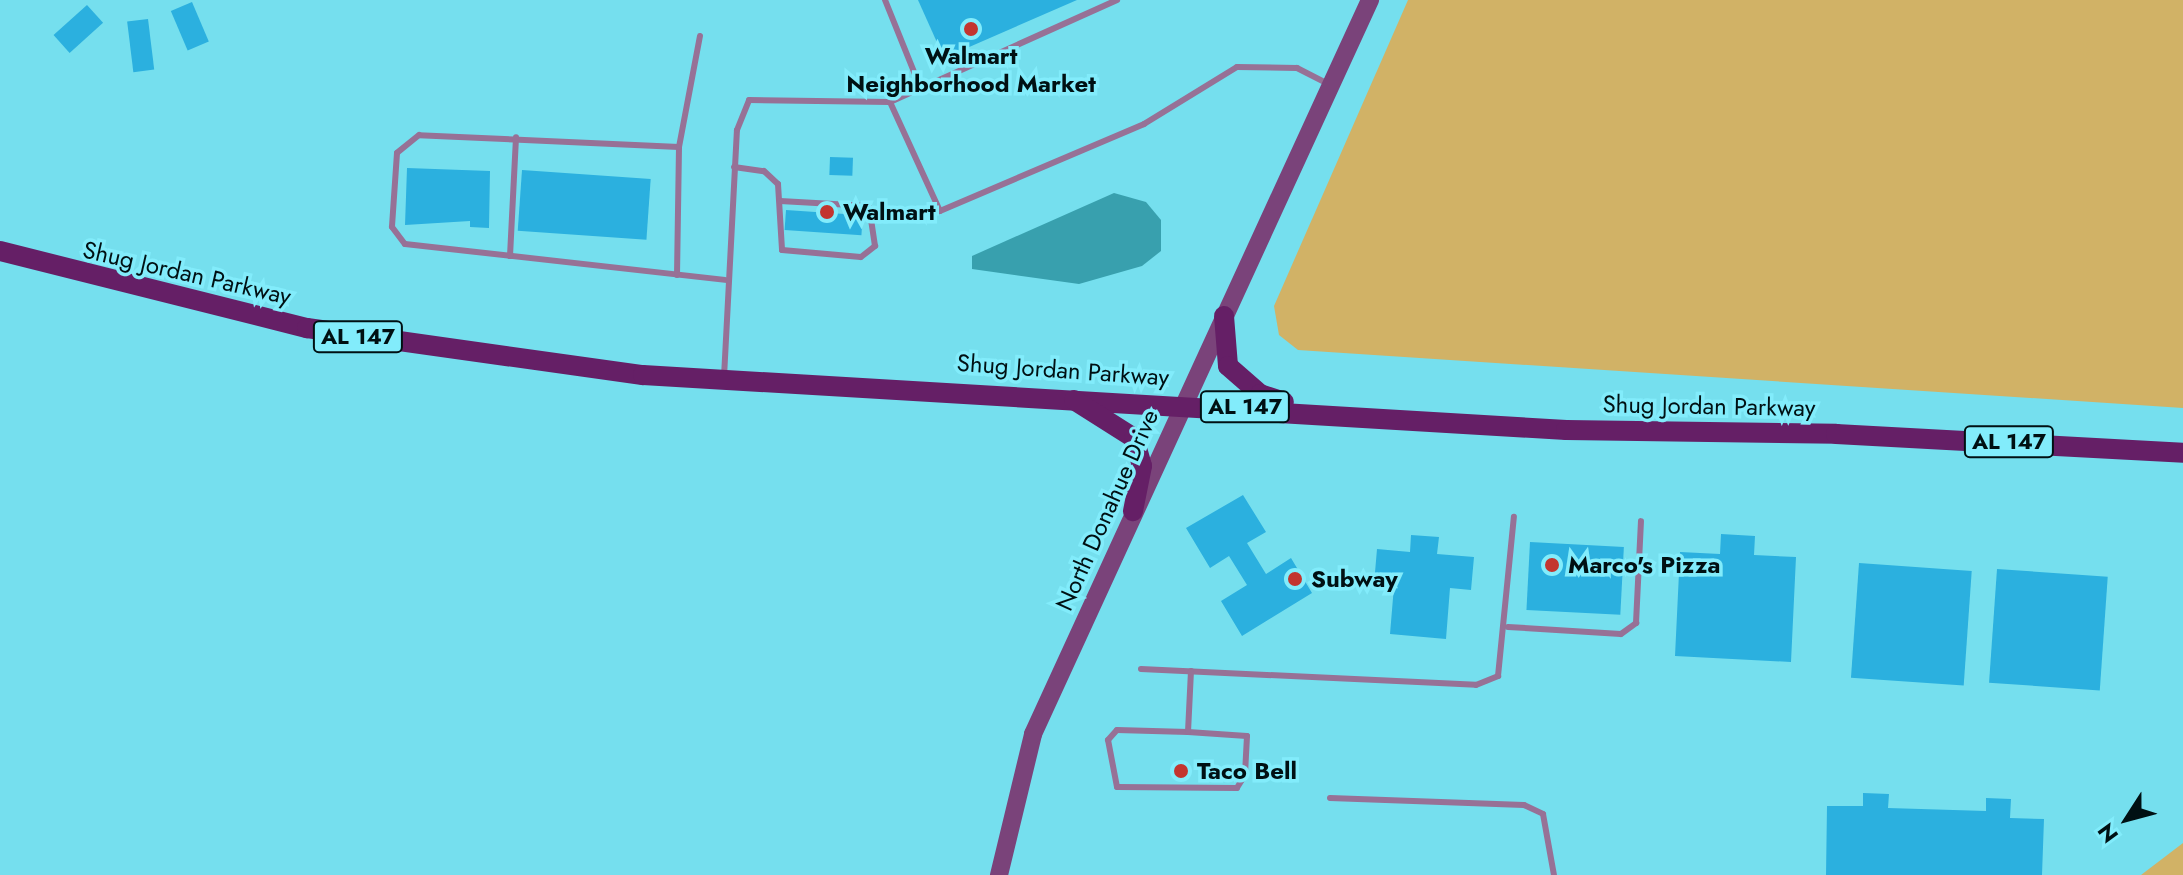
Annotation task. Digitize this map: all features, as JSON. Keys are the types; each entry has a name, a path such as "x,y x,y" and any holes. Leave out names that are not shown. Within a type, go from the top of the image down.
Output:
{"main road":[{"name":"Shug Jordan Parkway","path":"0,251 335,333 531,364 724,380 1311,411 1566,430 1836,434 2183,453"},
{"path":"1224,316 1228,366 1241,381 1311,411"},
{"path":"1067,397 1134,438 1142,466 1133,511"}],"street":[{"name":"North Donahue Drive","path":"999,875 1033,734 1180,405 1370,0"}],"lane":[{"path":"885,0 921,89"},
{"path":"724,380 725,280 739,111 760,95 890,102 1117,0"},
{"path":"677,275 679,147 700,36"},
{"path":"890,102 940,211 1144,124 1237,67 1297,68 1329,84"},
{"path":"679,147 435,132 408,140 397,153 392,227 405,244 725,280"},
{"path":"510,256 516,137"},
{"path":"734,167 773,175 780,201 779,244 788,253 861,257 875,246 869,206 780,201"},
{"path":"1141,669 1476,685 1498,676 1508,627 1514,517"},
{"path":"1508,627 1621,634 1636,623 1641,521"},
{"path":"1188,732 1191,671"},
{"path":"1117,730 1188,732 1247,736 1245,775 1220,793 1117,787 1108,740 1117,730"},
{"path":"1330,798 1524,805 1543,814 1554,875"}],"shaded area":[{"path":"1408,0 2183,0 2183,408 1298,350 1279,335 1274,306"},
{"path":"2183,843 2183,875 2141,875"}],"water":[{"path":"1114,193 1146,202 1161,220 1161,251 1142,266 1079,284 972,269 972,256"}],"building":[{"name":"Walmart Neighborhood Market","path":"918,0 1077,0 944,58"},
{"path":"192,2 209,42 188,51 171,11"},
{"path":"87,5 103,23 70,53 54,35"},
{"path":"148,19 154,70 133,72 127,22"},
{"path":"830,157 853,158 852,176 829,175"},
{"path":"407,168 490,171 489,228 470,227 470,221 405,225"},
{"path":"522,170 651,179 646,240 518,231"},
{"path":"786,210 863,215 861,235 785,230"},
{"path":"1243,495 1266,532 1247,543 1266,574 1291,558 1312,593 1242,636 1221,601 1247,585 1229,556 1210,568 1186,528"},
{"path":"1721,534 1755,536 1754,555 1796,557 1791,662 1675,656 1680,552 1720,554"},
{"path":"1411,535 1439,537 1437,554 1474,557 1471,590 1450,588 1446,639 1390,634 1394,586 1374,584 1377,549 1410,552"},
{"path":"1530,542 1624,547 1620,615 1526,610"},
{"path":"1859,563 1972,571 1964,686 1851,678"},
{"path":"1997,569 2108,577 2100,690 1989,683"},
{"path":"1863,793 1889,794 1888,808 1986,811 1986,798 2011,799 2010,818 2044,819 2042,875 1826,875 1827,806 1863,806"}],"place":[{"name":"Walmart Neighborhood Market","path":"971,29"},
{"name":"Walmart","path":"827,212"},
{"name":"Marco's Pizza","path":"1552,565"},
{"name":"Subway","path":"1295,579"},
{"name":"Taco Bell","path":"1181,771"}]}
